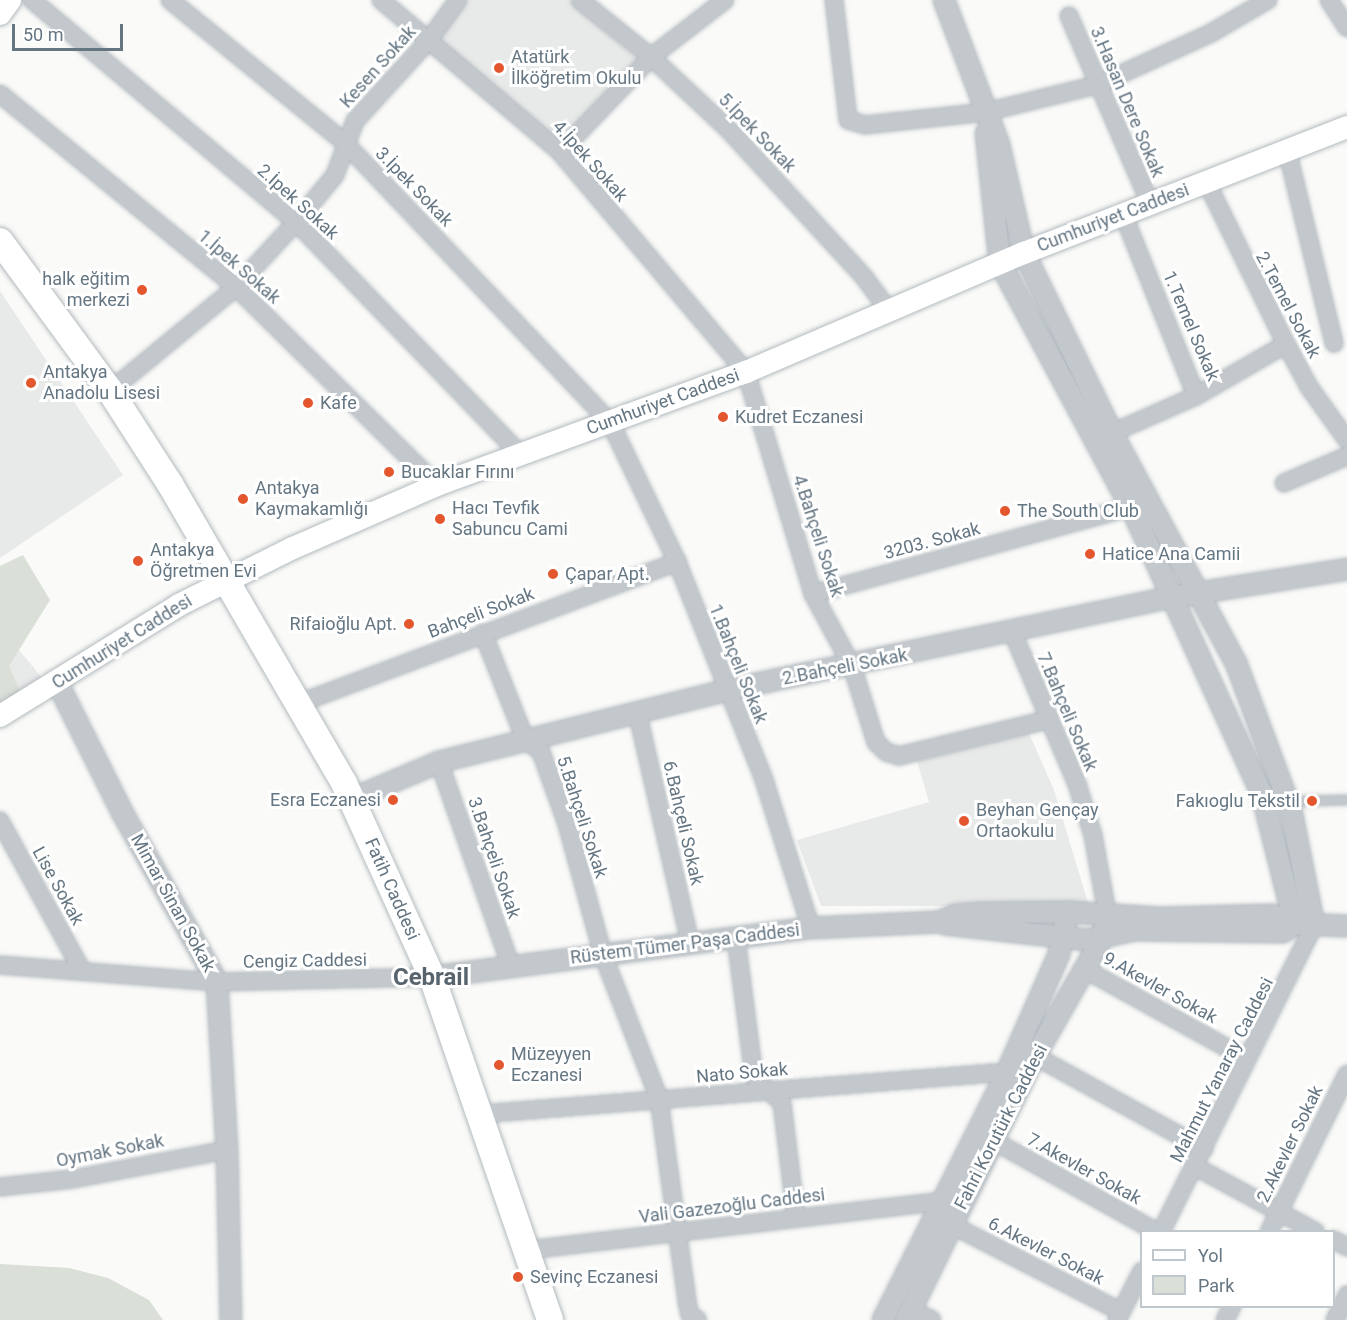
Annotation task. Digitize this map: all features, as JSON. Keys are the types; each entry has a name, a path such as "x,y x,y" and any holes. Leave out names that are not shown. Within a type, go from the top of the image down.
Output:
{"main road":[{"path":"0,14 10,0"},
{"name":"Cumhuriyet Caddesi","path":"0,716 224,580 437,485 519,453 746,372 1024,253 1347,127"},
{"name":"Fatih Caddesi","path":"0,241 110,391 300,704 352,799 432,977 550,1320"}],"street":[{"name":"2.İpek Sokak","path":"32,0 296,222 519,453"},
{"name":"3.İpek Sokak","path":"170,0 344,142 610,422"},
{"name":"4.İpek Sokak","path":"381,0 560,153 746,372"},
{"name":"Kesen Sokak","path":"110,391 236,287 296,222 335,175 344,142 355,122 429,40 458,0"},
{"name":"5.İpek Sokak","path":"580,0 651,57 782,186 889,311"},
{"path":"560,153 651,57 725,0"},
{"path":"834,0 848,120 865,125 986,112 1097,85 1211,33 1269,0"},
{"path":"944,0 999,145 1024,253 1112,433 1236,663 1288,802 1304,925"},
{"path":"1329,0 1347,28"},
{"name":"3.Hasan Dere Sokak","path":"1069,16 1150,203"},
{"name":"1.İpek Sokak","path":"0,94 236,287 437,485"},
{"path":"986,112 1000,263 1131,507 1173,597 1264,802 1304,925"},
{"path":"1287,150 1334,343"},
{"name":"2.Temel Sokak","path":"1206,181 1309,387 1347,440"},
{"name":"1.Temel Sokak","path":"1123,214 1196,396 1286,344"},
{"name":"4.Bahçeli Sokak","path":"746,372 813,594 852,666 876,742 886,752 899,756 1047,720"},
{"path":"1112,433 1196,396"},
{"name":"1.Bahçeli Sokak","path":"610,422 677,562 764,780 811,928"},
{"path":"1284,483 1347,456"},
{"name":"3203. Sokak","path":"813,594 1131,507"},
{"name":"Bahçeli Sokak","path":"300,704 483,633 677,562"},
{"name":"2.Bahçeli Sokak","path":"352,799 440,762 727,690 852,666 1173,597 1198,595 1347,569"},
{"name":"7.Bahçeli Sokak","path":"1012,631 1047,720 1084,804 1104,881 1107,913"},
{"name":"5.Bahçeli Sokak","path":"483,633 525,739 541,752 567,824 603,955 659,1099 687,1302 690,1315 698,1320"},
{"name":"Mimar Sinan Sokak","path":"57,682 122,812 216,982 227,1150 231,1320"},
{"name":"6.Bahçeli Sokak","path":"637,711 690,944"},
{"name":"3.Bahçeli Sokak","path":"440,762 511,967"},
{"name":"Lise Sokak","path":"0,821 81,969"},
{"name":"Rüstem Tümer Paşa Caddesi","path":"938,922 956,915 980,913 1072,912 1160,918 1273,915 1304,925 1347,926"},
{"name":"Fahri Korutürk Caddesi","path":"883,1320 1007,1072 1059,954 1065,922 1072,912"},
{"name":"Fahri Korutürk Caddesi","path":"908,1315 1035,1056 1103,937 1108,926 1107,913"},
{"name":"Rüstem Tümer Paşa Caddesi","path":"432,977 811,928 938,922 1088,940 1135,930 1283,932 1304,925"},
{"name":"Mahmut Yanaray Caddesi","path":"1162,1230 1196,1167 1247,1059 1304,925"},
{"path":"736,938 754,1077 782,1103 796,1217"},
{"name":"Cengiz Caddesi","path":"0,965 81,969 216,982 432,977"},
{"name":"9.Akevler Sokak","path":"1086,970 1247,1059"},
{"path":"1035,1056 1203,1149"},
{"name":"Nato Sokak","path":"480,1114 1007,1072"},
{"name":"2.Akevler Sokak","path":"1270,1230 1347,1074"},
{"name":"7.Akevler Sokak","path":"994,1141 1152,1230"},
{"name":"Oymak Sokak","path":"0,1187 73,1179 227,1150"},
{"path":"1196,1167 1312,1230"},
{"name":"Vali Gazezoğlu Caddesi","path":"527,1250 942,1201"},
{"name":"6.Akevler Sokak","path":"952,1225 1119,1316"},
{"path":"1119,1316 1140,1275"},
{"path":"1335,1320 1347,1295"},
{"path":"908,1315 932,1320"}],"lane":[{"path":"1264,802 1347,800"}],"shaded area":[{"path":"458,0 569,0 637,59 560,143 427,38"},
{"name":"Antakya Anadolu Lisesi","path":"0,291 123,475 0,558"},
{"path":"0,627 43,679 0,704"},
{"name":"Beyhan Gençay Ortaokulu","path":"1029,733 1054,790 1089,906 821,906 797,840 929,802 917,761"}],"green space":[{"path":"23,555 50,600 9,666 21,693 0,705 0,566"},
{"path":"0,1264 69,1268 108,1278 149,1300 163,1320 0,1320"}],"place":[{"name":"Atatürk İlköğretim Okulu","path":"499,68"},
{"name":"halk eğitim merkezi","path":"142,290"},
{"name":"Antakya Anadolu Lisesi","path":"31,383"},
{"name":"Kafe","path":"308,403"},
{"name":"Kudret Eczanesi","path":"723,417"},
{"name":"Bucaklar Fırını","path":"389,472"},
{"name":"Antakya Kaymakamlığı","path":"243,499"},
{"name":"The South Club","path":"1005,511"},
{"name":"Hacı Tevfik Sabuncu Cami","path":"440,519"},
{"name":"Hatice Ana Camii","path":"1090,554"},
{"name":"Antakya Öğretmen Evi","path":"138,561"},
{"name":"Çapar Apt.","path":"553,574"},
{"name":"Rifaioğlu Apt.","path":"409,624"},
{"name":"Esra Eczanesi","path":"393,800"},
{"name":"Fakıoglu Tekstil","path":"1312,801"},
{"name":"Beyhan Gençay Ortaokulu","path":"964,821"},
{"name":"Müzeyyen Eczanesi","path":"499,1065"},
{"name":"Sevinç Eczanesi","path":"518,1277"}],"district":[{"name":"Cebrail","path":"431,978"}]}
